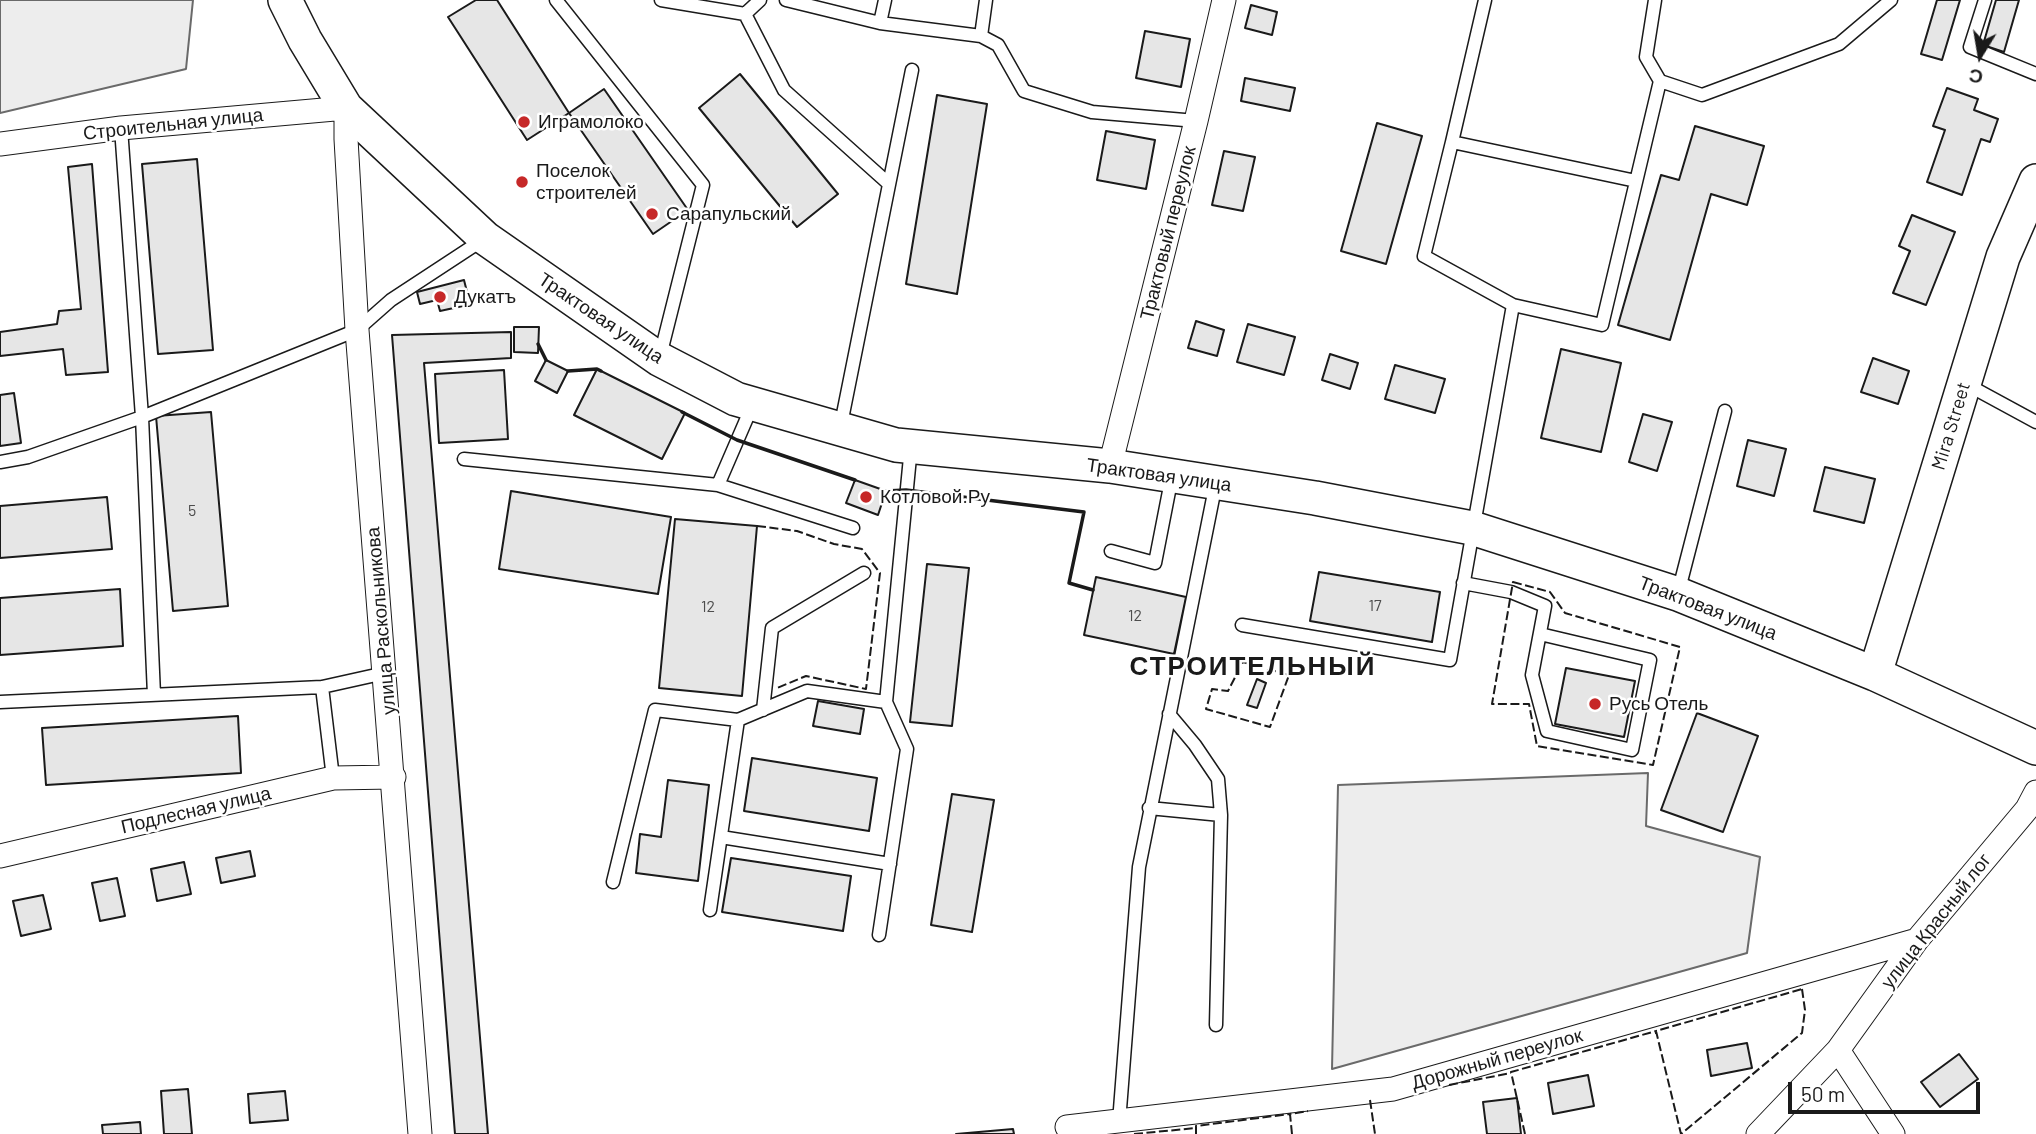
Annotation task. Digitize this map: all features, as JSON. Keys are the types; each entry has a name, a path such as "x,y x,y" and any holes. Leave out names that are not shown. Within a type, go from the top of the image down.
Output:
{"main road":[{"path":"285,0 305,40 346,108 478,232"},
{"name":"Mira Street","path":"1875,674 2003,257 2036,181"},
{"name":"Трактовая улица","path":"478,232 659,359 736,399 896,445 1110,466 1315,498 1472,528 1678,594 1875,674 2036,748"}],"street":[{"name":"Трактовый переулок","path":"1110,466 1224,0"},
{"name":"Строительная улица","path":"0,144 121,128 346,108"},
{"name":"улица Раскольникова","path":"346,108 357,330 394,777 419,1134"},
{"name":"Подлесная улица","path":"0,856 332,778 394,777"},
{"name":"улица Красный лог","path":"1758,1134 1838,1050 1917,940 2027,809 2036,792"},
{"name":"Дорожный переулок","path":"1068,1127 1393,1089 1917,940"},
{"path":"1838,1050 1893,1134"}],"lane":[{"path":"556,0 702,185 659,359"},
{"path":"661,0 745,14"},
{"path":"745,14 760,0"},
{"path":"786,0 880,23 981,36 998,45 1024,91 1092,112 1196,121"},
{"path":"880,23 885,0"},
{"path":"981,36 986,0"},
{"path":"1485,0 1424,256 1513,305 1602,325 1660,81"},
{"path":"1655,0 1646,57 1660,81 1702,95 1839,44 1891,0"},
{"path":"1985,0 1970,47 2036,75"},
{"path":"745,14 784,90 889,184"},
{"path":"840,429 912,70"},
{"path":"121,128 142,417 154,695"},
{"path":"1452,142 1636,181"},
{"path":"0,462 28,457 142,417 357,330 390,300 478,232"},
{"path":"1242,625 1450,660 1513,305"},
{"path":"1964,383 2036,422"},
{"path":"718,485 753,404"},
{"path":"1678,594 1725,411"},
{"path":"879,935 907,749 886,702 911,447"},
{"path":"464,459 718,485 853,528"},
{"path":"1111,551 1155,563 1172,476"},
{"path":"1119,1122 1139,867 1216,483"},
{"path":"763,709 772,628 864,573"},
{"path":"1463,583 1511,592 1545,606 1532,675 1547,731 1632,750 1650,660 1540,634"},
{"path":"0,702 321,687 385,673"},
{"path":"321,687 332,778"},
{"path":"613,882 655,710 738,720 807,691 886,702"},
{"path":"1169,714 1195,745 1217,779 1222,815 1216,1025"},
{"path":"710,910 738,720"},
{"path":"1149,808 1222,815"},
{"path":"721,837 890,864"}],"shaded area":[{"path":"0,0 193,0 186,69 0,113"},
{"path":"1648,773 1646,826 1760,857 1747,953 1332,1069 1338,785"}],"building":[{"path":"476,0 497,0 569,113 527,140 448,17"},
{"path":"1937,0 1960,0 1942,60 1921,54"},
{"path":"1996,0 2019,0 2004,52 1983,45"},
{"path":"1251,5 1277,12 1272,35 1245,28"},
{"path":"1145,31 1190,39 1181,87 1136,78"},
{"path":"740,74 838,194 797,227 699,108"},
{"path":"1245,78 1295,88 1290,111 1241,101"},
{"path":"1947,88 1978,99 1974,110 1998,119 1990,142 1981,139 1962,195 1927,182 1945,130 1933,126"},
{"path":"604,89 688,210 653,234 569,113"},
{"path":"937,95 987,104 957,294 906,284"},
{"path":"1377,123 1422,136 1386,264 1341,251"},
{"path":"1695,126 1764,146 1747,205 1711,194 1670,340 1618,325 1661,175 1679,180"},
{"path":"1106,131 1155,140 1146,189 1097,180"},
{"path":"1224,151 1255,157 1243,211 1212,205"},
{"path":"197,159 213,350 158,354 142,164"},
{"path":"92,164 108,372 66,375 63,349 0,356 0,332 57,324 59,311 81,309 68,167"},
{"path":"1912,215 1955,232 1926,305 1893,293 1910,251 1899,246"},
{"name":"Дукатъ","path":"464,280 467,292 460,294 463,306 440,311 437,300 420,304 417,292"},
{"path":"1196,321 1224,330 1217,356 1188,348"},
{"path":"1248,324 1295,337 1284,375 1237,362"},
{"path":"514,327 539,327 538,353 514,352"},
{"path":"511,332 511,358 424,363 488,1134 455,1134 392,335"},
{"path":"1561,349 1621,363 1601,452 1541,438"},
{"path":"1330,354 1358,363 1350,389 1322,380"},
{"path":"1873,358 1909,371 1898,404 1861,392"},
{"path":"546,360 568,371 557,393 535,381"},
{"path":"1395,365 1445,379 1435,413 1385,399"},
{"path":"597,369 685,413 662,459 574,415"},
{"path":"504,370 508,439 439,443 435,374"},
{"path":"14,393 21,443 0,446 0,395"},
{"path":"211,412 228,606 173,611 156,416"},
{"path":"1643,414 1672,422 1657,471 1629,462"},
{"path":"1748,440 1786,449 1774,496 1737,486"},
{"path":"1825,467 1875,479 1864,523 1814,511"},
{"name":"Котловой.Ру","path":"855,480 886,491 878,515 846,503"},
{"path":"511,491 671,517 658,594 499,569"},
{"path":"107,497 112,549 0,558 0,506"},
{"path":"675,519 757,526 742,696 659,688"},
{"path":"927,564 969,568 952,726 910,722"},
{"path":"1319,572 1440,592 1432,642 1310,621"},
{"path":"1096,577 1186,597 1174,654 1084,635"},
{"path":"120,589 123,646 0,655 0,598"},
{"path":"1566,668 1635,681 1624,737 1555,724"},
{"path":"1257,679 1266,683 1257,708 1247,705"},
{"path":"818,701 864,709 860,734 813,726"},
{"path":"1697,713 1758,736 1723,832 1661,810"},
{"path":"238,716 241,773 46,785 42,728"},
{"path":"752,758 877,778 869,831 744,811"},
{"path":"668,780 709,785 698,881 636,873 640,834 661,837"},
{"path":"952,794 994,800 972,932 931,925"},
{"path":"250,851 255,876 221,883 216,858"},
{"path":"731,858 851,876 843,931 722,912"},
{"path":"184,862 191,894 157,901 151,869"},
{"path":"117,878 125,916 100,921 92,883"},
{"path":"43,895 51,929 21,936 13,901"},
{"path":"1747,1043 1752,1068 1711,1076 1707,1050"},
{"path":"1959,1054 1978,1079 1940,1107 1921,1082"},
{"path":"1588,1075 1594,1106 1553,1114 1548,1083"},
{"path":"188,1089 192,1134 164,1134 161,1091"},
{"path":"285,1091 288,1120 250,1123 248,1094"},
{"path":"1517,1098 1521,1134 1487,1134 1483,1102"},
{"path":"140,1122 141,1134 103,1134 102,1125"},
{"path":"1013,1129 1014,1134 956,1134"}],"fence":[{"path":"757,526 797,531 834,544 862,549 880,573 866,689 806,676 777,688"},
{"path":"1513,582 1550,592 1565,613 1680,647 1653,765 1537,746 1529,704 1492,704 1513,582"},
{"path":"1243,662 1289,675 1270,727 1206,709 1212,689 1228,691 1243,662"},
{"path":"1802,989 1805,1010 1802,1033 1681,1134 1656,1031 1802,989"},
{"path":"1525,1134 1511,1072 1656,1031 1656,1034"},
{"path":"1449,1085 1511,1073"},
{"path":"1370,1100 1375,1134"},
{"path":"1292,1134 1290,1114 1308,1111"},
{"path":"1196,1134 1196,1126 1290,1116"},
{"path":"1134,1134 1196,1128"}],"wall":[{"path":"538,344 546,360"},
{"path":"568,371 601,371"},
{"path":"682,412 737,440 855,480"},
{"path":"886,491 906,490 1084,512 1069,583 1093,590"}],"place":[{"name":"Играмолоко","path":"524,122"},
{"name":"Поселок строителей","path":"522,182"},
{"name":"Сарапульский","path":"652,214"},
{"name":"Дукатъ","path":"440,297"},
{"name":"Котловой.Ру","path":"866,497"},
{"name":"Русь Отель","path":"1595,704"}],"district":[{"name":"СТРОИТЕЛЬНЫЙ","path":"1253,666"}]}
